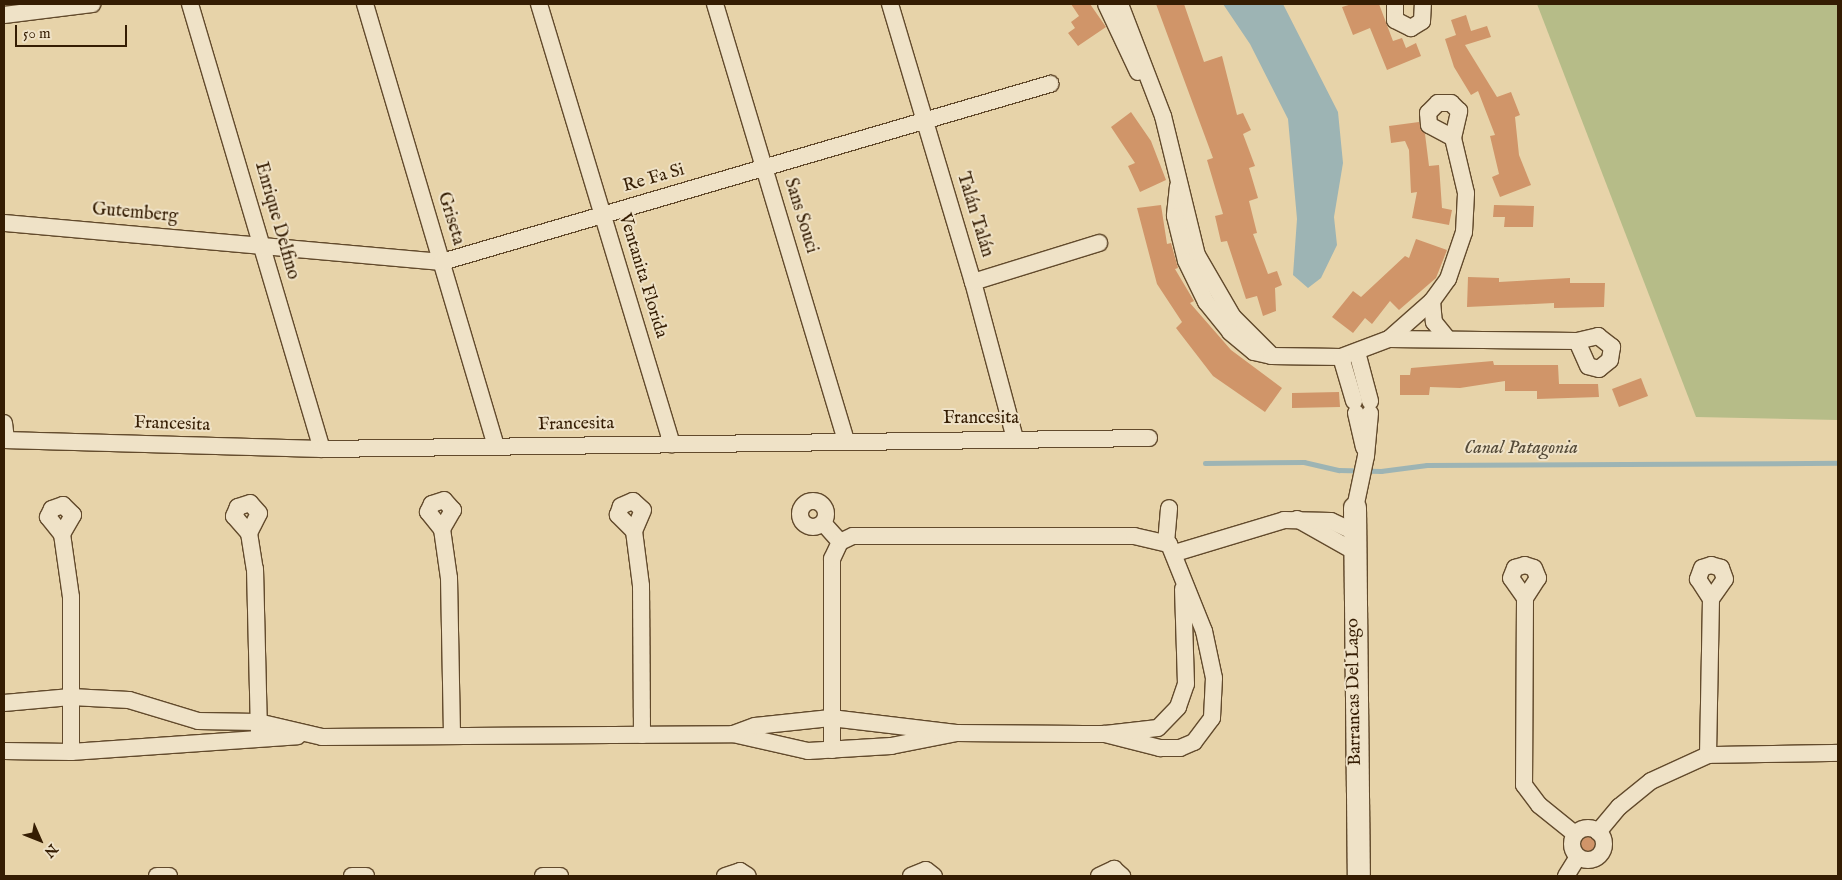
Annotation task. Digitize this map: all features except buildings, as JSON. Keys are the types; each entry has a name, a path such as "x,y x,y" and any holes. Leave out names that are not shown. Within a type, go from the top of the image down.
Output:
{"street":[{"path":"4,15 92,4"},
{"name":"Enrique Delfino","path":"190,4 322,450"},
{"name":"Griseta","path":"365,4 496,446"},
{"name":"Ventanita Florida","path":"540,4 672,444"},
{"name":"Sans Souci","path":"715,4 846,440"},
{"name":"Talán Talán","path":"890,4 973,282 1015,439"},
{"path":"1106,4 1139,76 1155,93"},
{"path":"1120,4 1155,93 1178,186 1207,278 1233,317 1271,356 1349,354 1390,338 1432,301 1448,279 1464,232 1464,174 1453,138"},
{"path":"1395,4 1395,20 1411,28 1422,21 1423,4"},
{"name":"Re Fa Si","path":"262,245 442,262 1050,84"},
{"name":"Gutemberg","path":"4,223 262,245"},
{"path":"973,282 1099,243"},
{"path":"1432,301 1434,322 1446,338"},
{"path":"1390,338 1577,341"},
{"path":"1349,354 1362,407 1366,456 1356,502"},
{"path":"4,423 5,440"},
{"name":"Francesita","path":"5,440 322,450 846,440 1149,438"},
{"name":"Barrancas Del Lago","path":"1356,502 1352,541 1359,876"},
{"path":"1105,734 1160,748 1180,748 1194,742 1212,718 1216,700 1210,656 1182,570 1171,548 1169,508"},
{"path":"832,750 832,559 840,542 853,536 1134,536 1171,548 1297,519 1331,521 1352,541"},
{"path":"824,524 840,542"},
{"path":"442,530 451,598 452,736"},
{"path":"634,531 641,586 642,734"},
{"path":"249,533 259,635 259,741"},
{"path":"62,534 71,597 72,752"},
{"path":"733,734 755,726 831,718 956,733 1105,734 1158,728 1178,707 1187,664 1182,570"},
{"path":"1525,598 1524,785 1539,805 1575,834"},
{"path":"1708,755 1711,598"},
{"path":"4,703 71,697 129,700 198,721 258,722 304,735"},
{"path":"4,751 72,752 259,741 304,735 642,734 733,734 786,749 832,750 890,746 956,733"},
{"path":"1598,832 1619,807 1651,781 1708,755 1838,753"},
{"path":"1589,828 1598,832 1604,841 1602,852 1588,860 1578,857 1572,844 1575,834 1589,828"},
{"path":"1566,876 1578,857"},
{"path":"1099,876 1114,869 1122,876"},
{"path":"725,876 740,870 748,876"},
{"path":"911,876 926,870 934,876"},
{"path":"157,876 169,876"},
{"path":"352,876 366,876"},
{"path":"543,876 560,876"}],"green space":[{"path":"1537,4 1838,4 1838,420 1696,417"}],"water":[{"path":"1223,4 1283,4 1338,112 1343,163 1334,217 1337,245 1321,278 1308,288 1293,275 1297,219 1288,119 1250,44"}],"waterway":[{"name":"Canal Patagonia","path":"1205,463 1304,462 1339,470 1381,471 1427,465 1838,463"}]}
